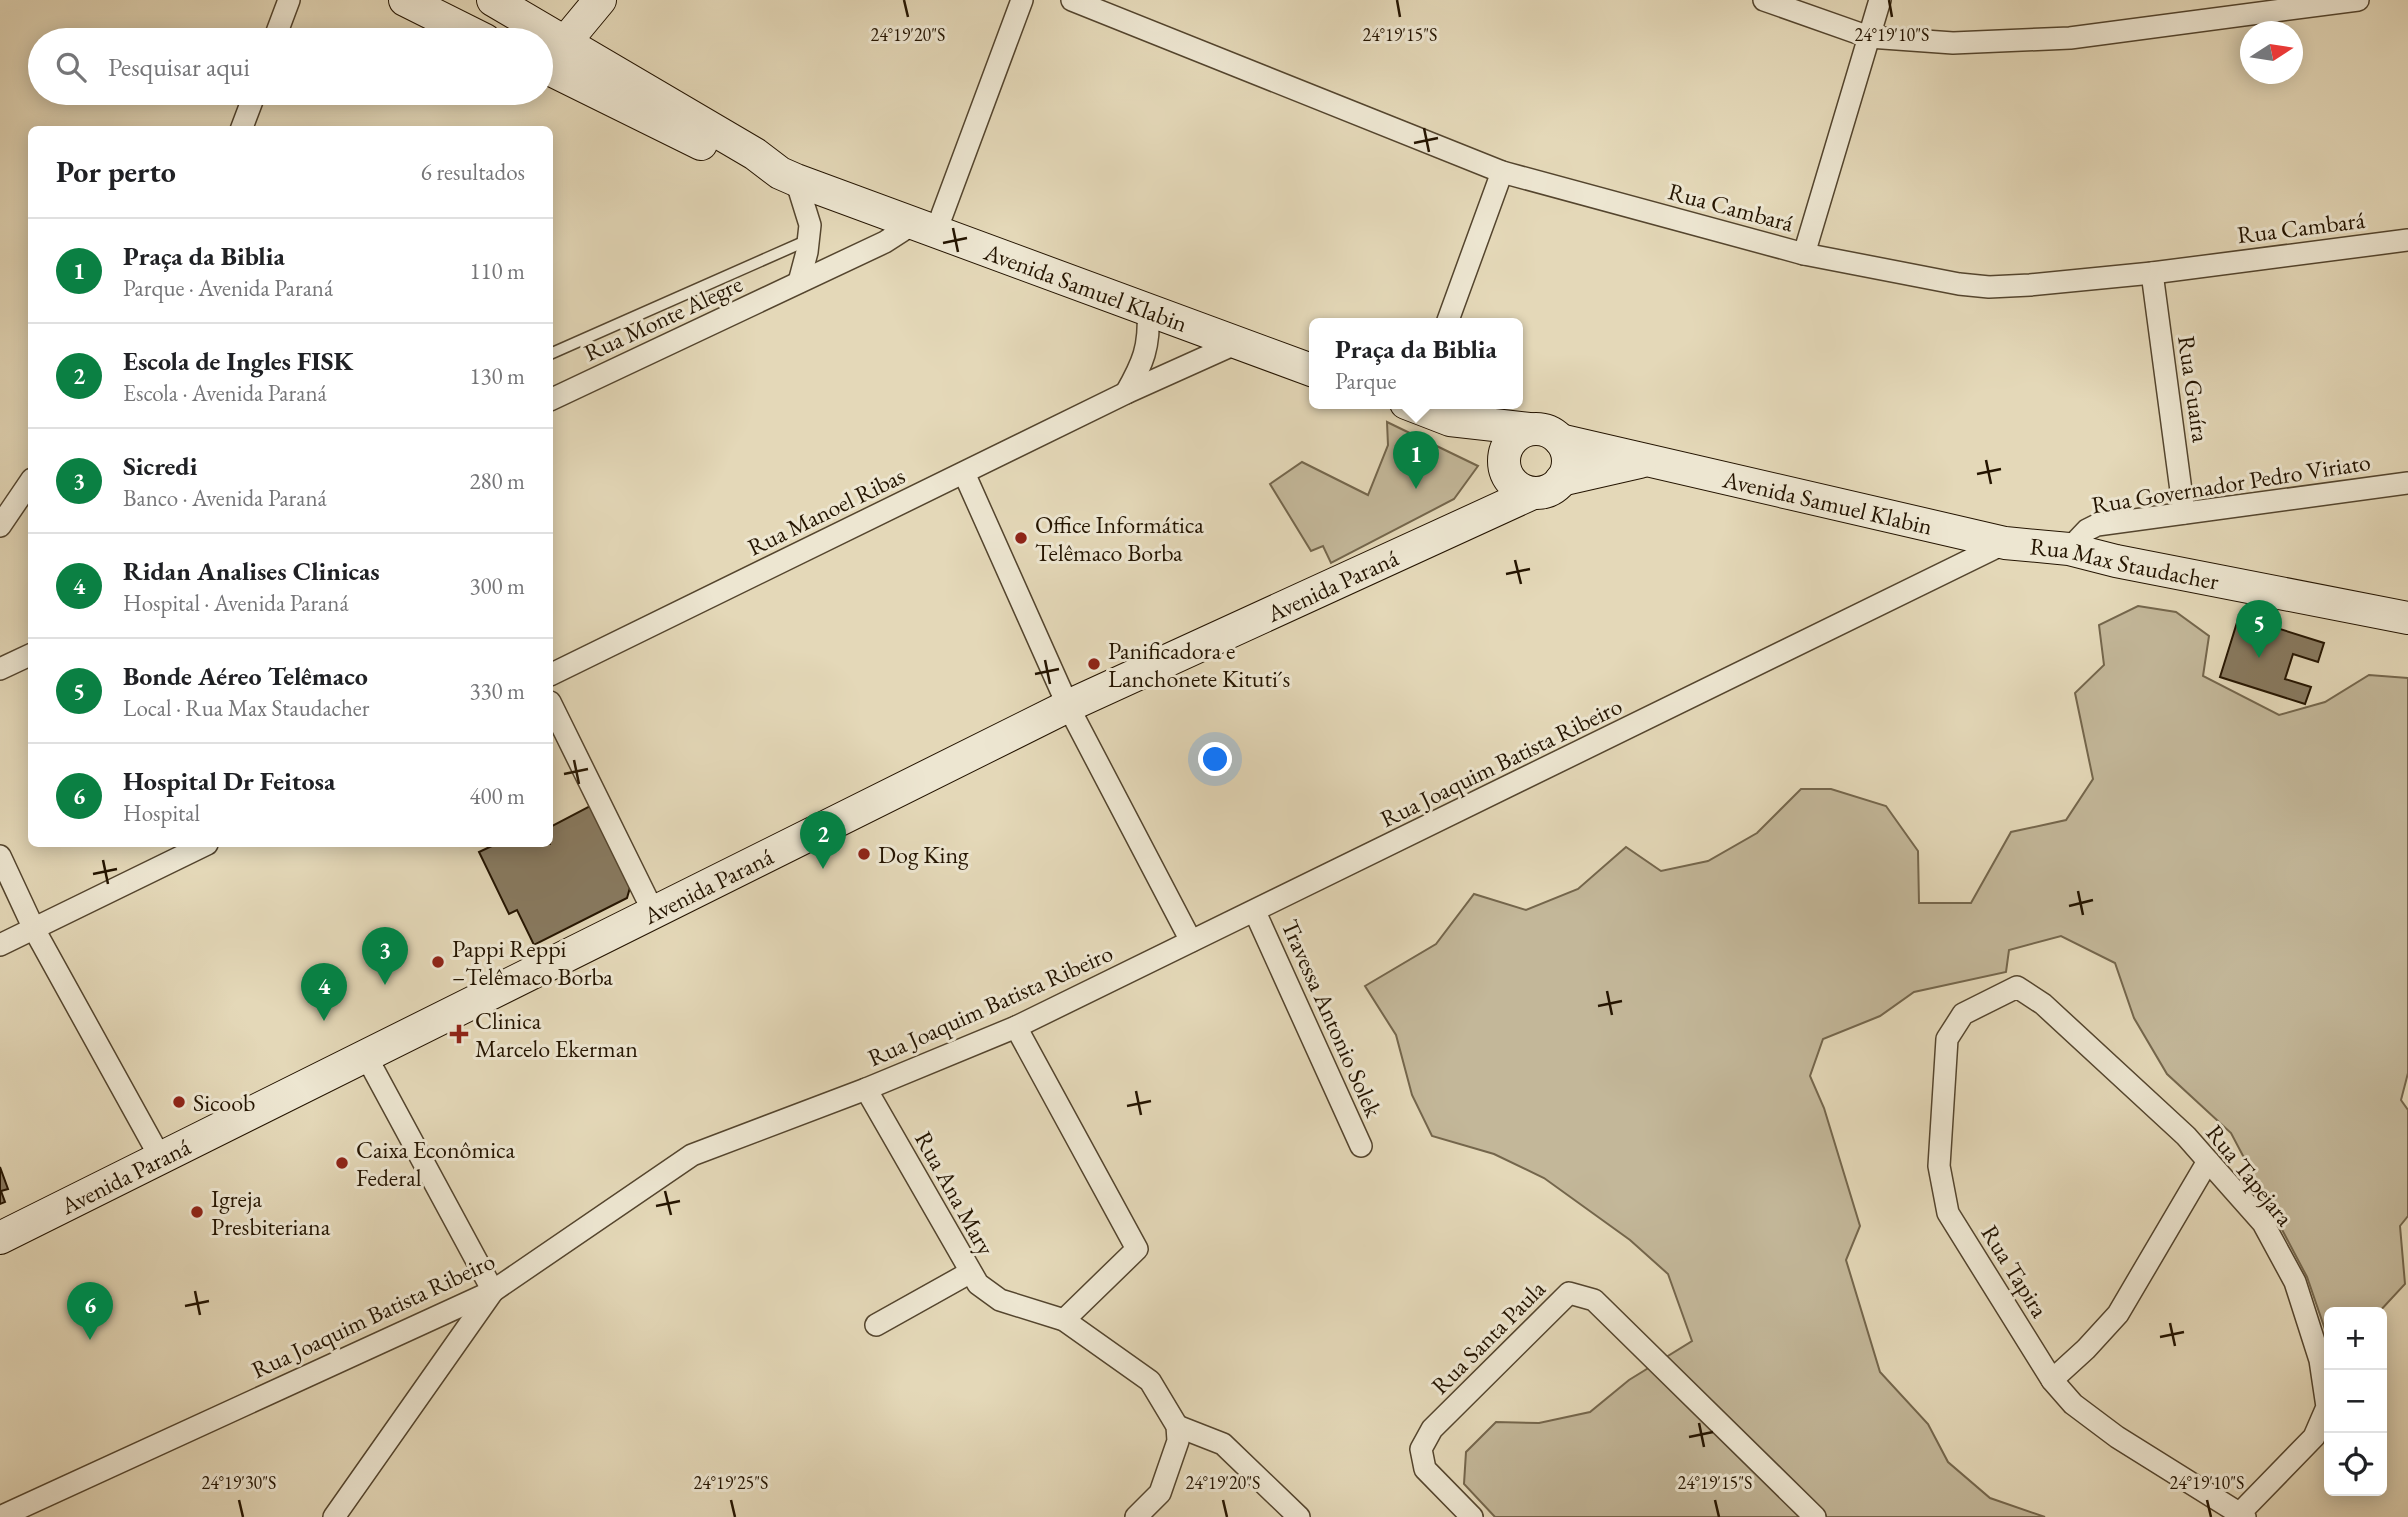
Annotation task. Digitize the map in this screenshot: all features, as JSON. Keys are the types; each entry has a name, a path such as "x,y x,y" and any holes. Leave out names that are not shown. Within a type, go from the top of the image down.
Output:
{"main road":[{"path":"405,0 461,28"},
{"name":"Avenida Samuel Klabin","path":"493,0 543,28"},
{"path":"553,59 600,0"},
{"name":"Avenida Samuel Klabin","path":"553,34 788,176"},
{"name":"Avenida Samuel Klabin","path":"553,70 751,169 788,176 1309,369"},
{"path":"1425,409 1450,420 1542,429 1552,433 1566,449 1567,469 1553,488 1533,493 1522,490 1512,483 1505,468 1450,420"},
{"path":"1505,468 1505,450 1510,440 1529,429"},
{"name":"Avenida Samuel Klabin","path":"1560,440 2005,543"},
{"name":"Avenida Samuel Klabin","path":"1561,480 1652,460"},
{"name":"Avenida Paraná","path":"1458,526 1505,468"},
{"name":"Avenida Paraná","path":"8,1231 1068,706 1533,493"},
{"name":"Rua Max Staudacher","path":"2005,543 2068,549 2116,561 2408,618"}],"street":[{"path":"278,28 289,0"},
{"path":"926,227 1022,0"},
{"name":"Rua Cambará","path":"1072,0 1502,172 1804,254 1959,284 1989,287 2152,273 2408,240"},
{"path":"1764,0 1869,37 1953,43 2070,38 2358,0"},
{"path":"1804,254 1880,0"},
{"path":"243,126 250,105"},
{"path":"1449,318 1502,172"},
{"path":"788,176 810,225 799,282"},
{"name":"Rua Monte Alegre","path":"553,399 799,282 886,242 926,227"},
{"name":"Rua Guaíra","path":"2152,273 2184,513"},
{"path":"1126,393 1144,362 1149,340 1148,311"},
{"name":"Rua Manoel Ribas","path":"553,674 1126,393 1235,344"},
{"path":"964,473 1068,706 1191,941"},
{"name":"Rua Governador Pedro Viriato","path":"2068,549 2087,530 2097,525 2408,483"},
{"path":"0,526 28,485"},
{"name":"Rua Joaquim Batista Ribeiro","path":"0,1517 493,1291 692,1156 1017,1027 2005,543"},
{"path":"0,670 28,656"},
{"path":"553,708 654,913"},
{"path":"0,945 201,847"},
{"path":"0,856 34,929 160,1157"},
{"name":"Travessa Antonio Solek","path":"1255,912 1361,1146"},
{"name":"Rua Tapejara","path":"2017,987 2043,1004 2186,1136 2263,1223 2295,1282 2320,1360 2327,1407 2314,1437 2243,1515"},
{"name":"Rua Tapira","path":"2017,987 1963,1014 1947,1039 1939,1166 1948,1213 2052,1380 2073,1404 2117,1437 2243,1515"},
{"path":"1017,1027 1137,1249 1064,1320"},
{"path":"334,1517 493,1291 366,1056"},
{"name":"Rua Ana Mary","path":"866,1089 969,1273 978,1284 1000,1300 1064,1320 1150,1381 1178,1434"},
{"path":"2052,1380 2086,1349 2118,1314 2208,1161"},
{"path":"876,1325 969,1273"},
{"name":"Rua Santa Paula","path":"1472,1517 1425,1469 1421,1449 1432,1429 1569,1293 1594,1300 1815,1517"},
{"path":"1136,1517 1160,1493 1178,1434 1223,1444 1295,1516"}],"lane":[{"path":"553,354 808,240"}],"shaded area":[{"path":"1387,422 1478,466 1454,499 1331,563 1323,546 1311,551 1270,484 1302,462 1368,495 1388,445"},
{"path":"2138,606 2176,612 2209,636 2203,676 2279,715 2325,702 2369,675 2408,678 2408,1073 2401,1100 2408,1110 2408,1216 2400,1226 2405,1284 2384,1307 2324,1307 2324,1326 2307,1277 2231,1133 2167,1074 2134,1018 2115,963 2061,936 2009,950 2006,972 1914,992 1880,1016 1823,1039 1810,1076 1824,1108 1860,1226 1846,1260 1880,1372 1928,1424 1948,1462 1990,1498 2045,1517 1495,1517 1464,1484 1466,1452 1496,1422 1539,1423 1590,1412 1629,1380 1692,1341 1668,1274 1630,1240 1544,1178 1494,1154 1432,1136 1412,1095 1396,1035 1365,986 1436,944 1474,894 1526,910 1578,889 1626,847 1661,871 1708,861 1757,833 1801,789 1831,789 1886,806 1918,851 1919,903 1971,903 2011,832 2066,820 2093,779 2075,693 2104,665 2099,625"}],"building":[{"path":"2239,616 2324,643 2318,662 2293,654 2285,679 2311,687 2305,704 2220,677"},
{"path":"592,805 631,884 627,898 534,945 517,910 509,914 479,852 490,847 553,847 553,825"},
{"path":"0,1167 8,1189 1,1191 5,1202 0,1204"}],"place":[{"name":"Praça da Biblia","path":"1416,489"},
{"name":"Office Informática Telêmaco Borba","path":"1021,538"},
{"name":"Bonde Aéreo Telêmaco","path":"2259,658"},
{"name":"Panificadora e Lanchonete Kituti´s","path":"1094,664"},
{"name":"Dog King","path":"864,854"},
{"name":"Escola de Ingles FISK","path":"823,869"},
{"name":"Pappi Reppi –Telêmaco Borba","path":"438,962"},
{"name":"Sicredi","path":"385,985"},
{"name":"Ridan Analises Clinicas","path":"324,1021"},
{"name":"Clinica Marcelo Ekerman","path":"459,1034"},
{"name":"Sicoob","path":"179,1102"},
{"name":"Caixa Econômica Federal","path":"342,1163"},
{"name":"Igreja Presbiteriana","path":"197,1212"},
{"name":"Hospital Dr Feitosa","path":"90,1340"}]}
